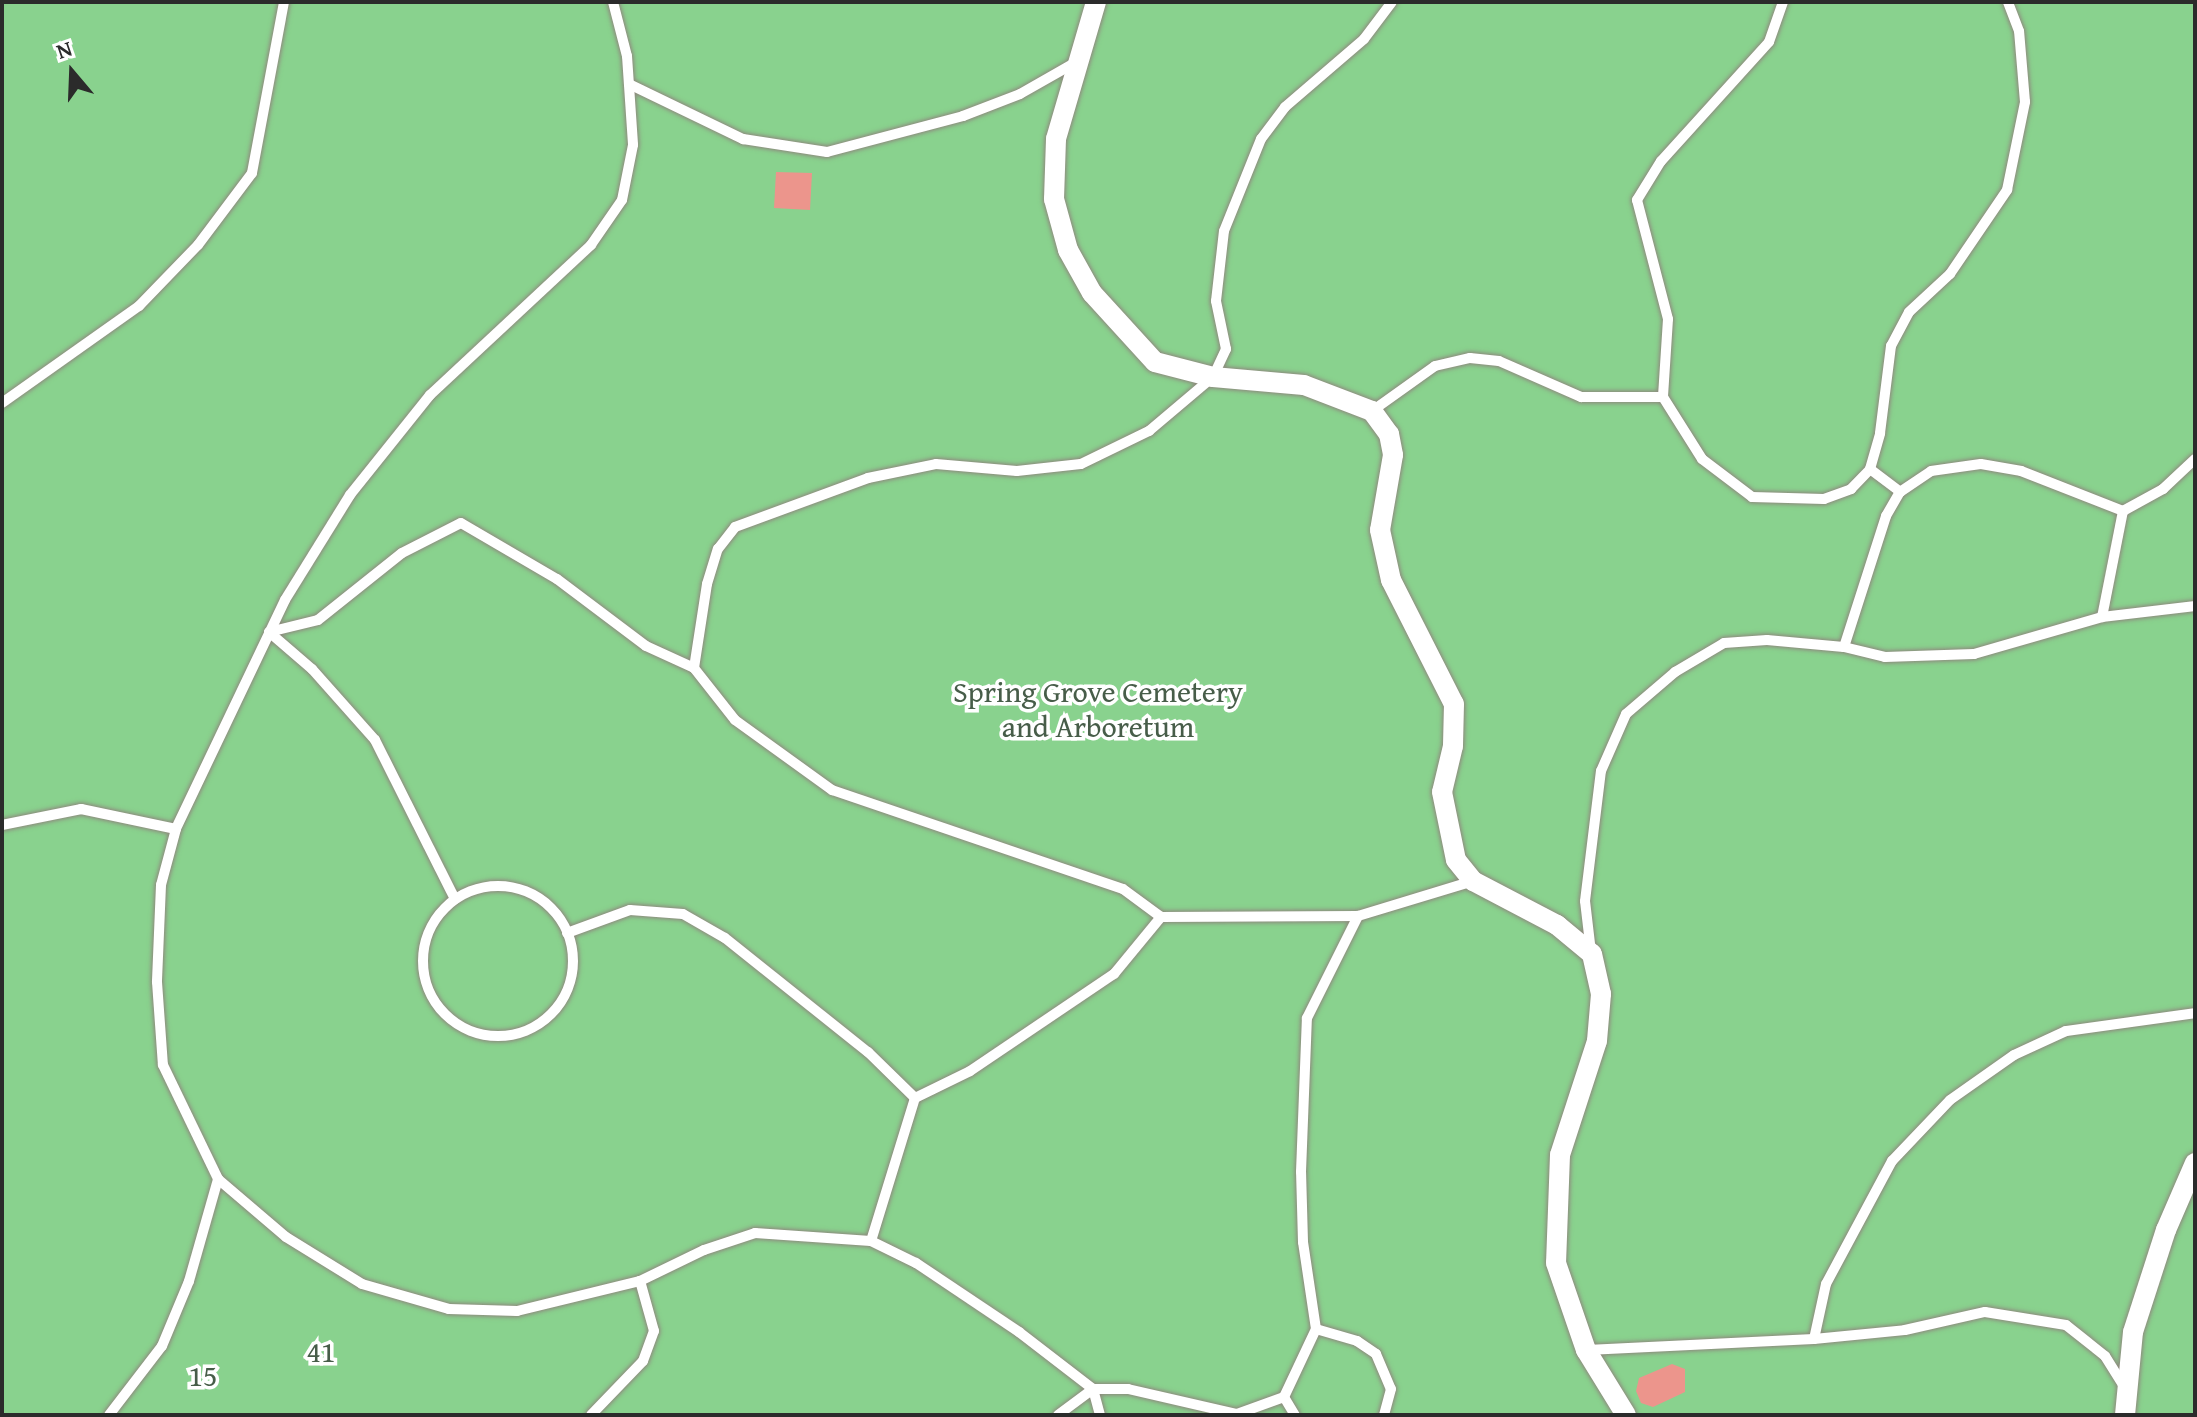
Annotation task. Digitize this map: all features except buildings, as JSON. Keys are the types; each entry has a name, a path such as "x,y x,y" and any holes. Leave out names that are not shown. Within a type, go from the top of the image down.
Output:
{"street":[{"path":"1096,2 1056,139 1054,199 1068,250 1092,293 1155,362 1213,377 1304,385 1372,411 1389,434 1393,455 1380,530 1391,580 1454,704 1453,746 1442,792 1456,860 1473,881 1557,925 1592,954 1601,994 1597,1041 1560,1155 1555,1220 1556,1263 1586,1350 1622,1414"},
{"path":"2125,1415 2133,1332 2166,1230 2195,1163"}],"lane":[{"path":"2,403 39,382 139,306 198,245 252,173 284,2"},
{"path":"613,2 629,84 633,145 622,200 591,245 430,395 350,495 269,632 176,829 161,885 157,982 163,1065 218,1179 286,1237 362,1284 449,1309 517,1311 640,1281 704,1250 755,1233 871,1241 916,1263 1093,1389 1128,1389 1236,1415 1284,1397 1316,1329 1307,1280 1301,1186 1299,1101 1307,1018 1358,916"},
{"path":"694,668 707,584 718,549 735,527 868,478 936,464 1017,471 1081,464 1149,431 1213,377 1226,349 1216,301 1224,231 1261,139 1285,107 1364,39 1392,2"},
{"path":"1783,2 1769,42 1661,161 1637,200 1668,319 1663,397 1702,459 1752,497 1824,499 1851,489 1870,469 1880,433 1891,346 1909,312 1950,274 2007,190 2025,102 2019,31 2008,2"},
{"path":"629,84 743,139 827,152 963,116 1020,94 1078,61"},
{"path":"1372,411 1435,366 1470,358 1499,361 1581,397 1663,397"},
{"path":"2102,617 2123,511 2163,489 2195,459"},
{"path":"1844,647 1872,546 1900,492 1931,471 1981,464 2021,471 2123,511"},
{"path":"1870,469 1900,492"},
{"path":"269,632 318,620 402,553 461,523 557,579 646,646 694,668 735,720 832,790 1123,889 1161,917 1358,916 1473,881"},
{"path":"1592,954 1585,901 1590,827 1601,771 1626,714 1675,672 1724,643 1767,640 1844,647 1885,657 1974,654 2102,617 2195,606"},
{"path":"269,632 312,669 375,740 455,899"},
{"path":"2,825 81,809 176,829"},
{"path":"477,889 524,890 545,902 567,933 573,965 556,1009 514,1034 488,1036 464,1028 443,1013 429,991 422,965 425,940 437,916 455,899 477,889"},
{"path":"567,933 630,910 683,914 725,938 868,1052 915,1098"},
{"path":"871,1241 915,1098 970,1071 1114,974 1161,917"},
{"path":"1814,1339 1826,1284 1892,1161 1950,1100 2014,1055 2066,1031 2195,1013"},
{"path":"109,1415 162,1346 189,1281 218,1179"},
{"path":"591,1415 643,1361 654,1331 640,1281"},
{"path":"1586,1350 1814,1339 1905,1330 1985,1312 2066,1325 2105,1356 2127,1391"},
{"path":"1316,1329 1357,1341 1376,1354 1391,1389 1384,1415"},
{"path":"1058,1415 1093,1389"},
{"path":"1093,1389 1100,1415"},
{"path":"1284,1397 1295,1415"}],"green space":[{"name":"Spring Grove Cemetery and Arboretum","path":"2,2 2195,2 2195,1415 2,1415"}],"park label":[{"name":"41","path":"321,1351"},
{"name":"15","path":"203,1375"}]}
